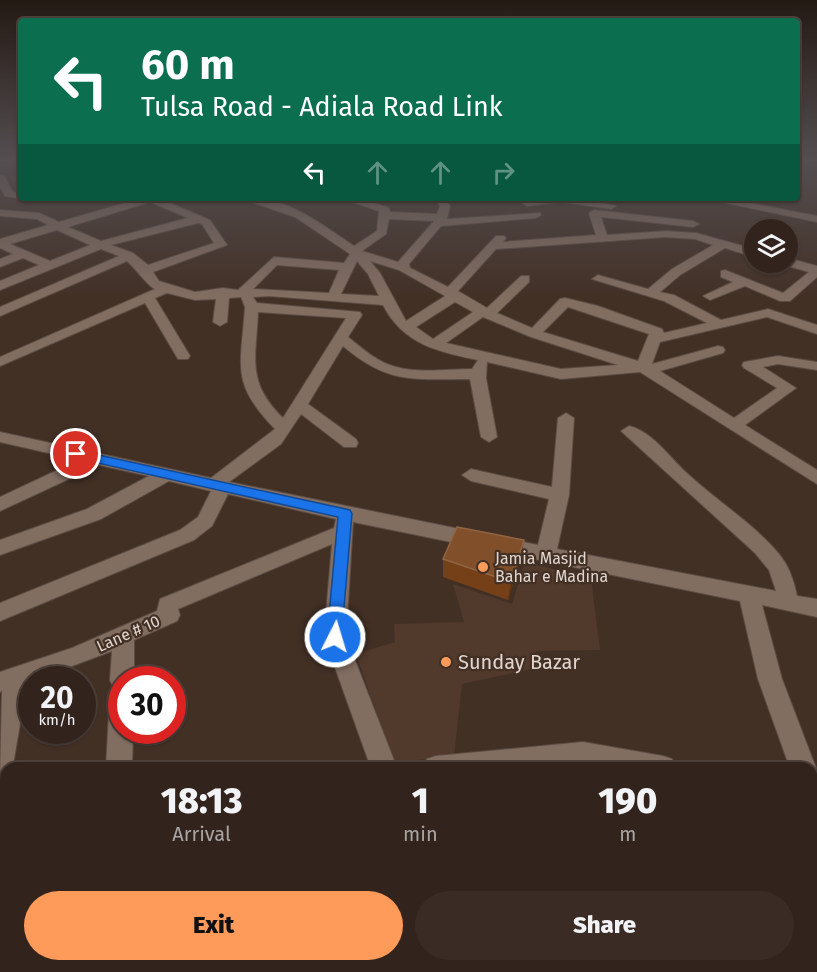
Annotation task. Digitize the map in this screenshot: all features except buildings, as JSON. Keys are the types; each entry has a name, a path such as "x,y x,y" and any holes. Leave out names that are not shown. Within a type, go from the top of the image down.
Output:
{"street":[{"path":"0,243 125,206"},
{"path":"146,270 221,245 206,222 171,206"},
{"path":"274,206 299,215 356,252 403,267 486,313 534,333 645,368 817,478"},
{"path":"333,298 356,252 382,232 385,210 381,206"},
{"path":"403,267 440,221 445,206"},
{"path":"406,327 453,293 495,246 503,232 501,218 491,206"},
{"path":"385,215 440,221 536,215 530,206"},
{"path":"615,206 627,208"},
{"path":"737,206 758,212 817,219"},
{"path":"0,213 39,216 58,227 129,256 146,270 154,284 195,296 243,292 388,301"},
{"path":"602,236 594,213 693,224"},
{"path":"0,233 20,214"},
{"path":"0,286 126,235 200,219"},
{"path":"495,246 602,236 686,235 744,250"},
{"path":"0,243 51,266"},
{"path":"651,293 676,272 723,244"},
{"path":"356,252 374,273 399,322 435,344 483,357 561,374 645,368 718,350"},
{"path":"0,263 25,253"},
{"path":"0,312 129,256"},
{"path":"243,292 271,262 347,267"},
{"path":"798,265 817,271"},
{"path":"725,274 787,297 817,271"},
{"path":"435,344 486,313 525,279"},
{"path":"598,279 677,302 719,324"},
{"path":"710,296 744,282"},
{"path":"0,286 26,301"},
{"path":"0,362 166,289"},
{"path":"220,322 223,292"},
{"path":"243,292 252,307 248,380 260,405 284,429"},
{"path":"148,297 183,356"},
{"path":"534,333 565,302 593,309 657,332 645,368"},
{"path":"0,612 187,535 205,521 218,486 275,440 284,429 355,315 252,307"},
{"path":"655,339 768,314 817,330"},
{"path":"341,338 375,364 411,375 479,374"},
{"path":"483,357 479,374 489,437"},
{"path":"734,425 788,388 749,365 778,360 817,366"},
{"path":"299,405 350,443"},
{"path":"546,554 560,495 566,418"},
{"path":"629,431 650,444 682,479 750,535 773,560 782,576 788,601"},
{"path":"4,440 218,486 344,523 546,554 817,608"},
{"path":"0,505 97,459"},
{"path":"0,548 94,514 167,474"},
{"path":"471,475 560,495"},
{"path":"344,523 335,637 382,762"},
{"name":"Lane # 10","path":"8,679 79,655 168,615 167,605 344,523"},
{"path":"749,595 770,679 801,762"},
{"path":"122,666 123,635"},
{"path":"0,762 8,679"},
{"path":"119,762 120,744"},
{"path":"540,762 583,754 629,762"}],"shaded area":[{"name":"Sunday Bazar","path":"525,562 591,578 600,650 536,651 531,669 462,684 454,756 394,762 356,654 395,642 394,624 464,622 453,584 512,604"}],"place":[{"name":"Jamia Masjid Bahar e Madina","path":"483,567"},
{"name":"Sunday Bazar","path":"446,662"}],"route":[{"path":"76,454 345,514 335,637"}]}
